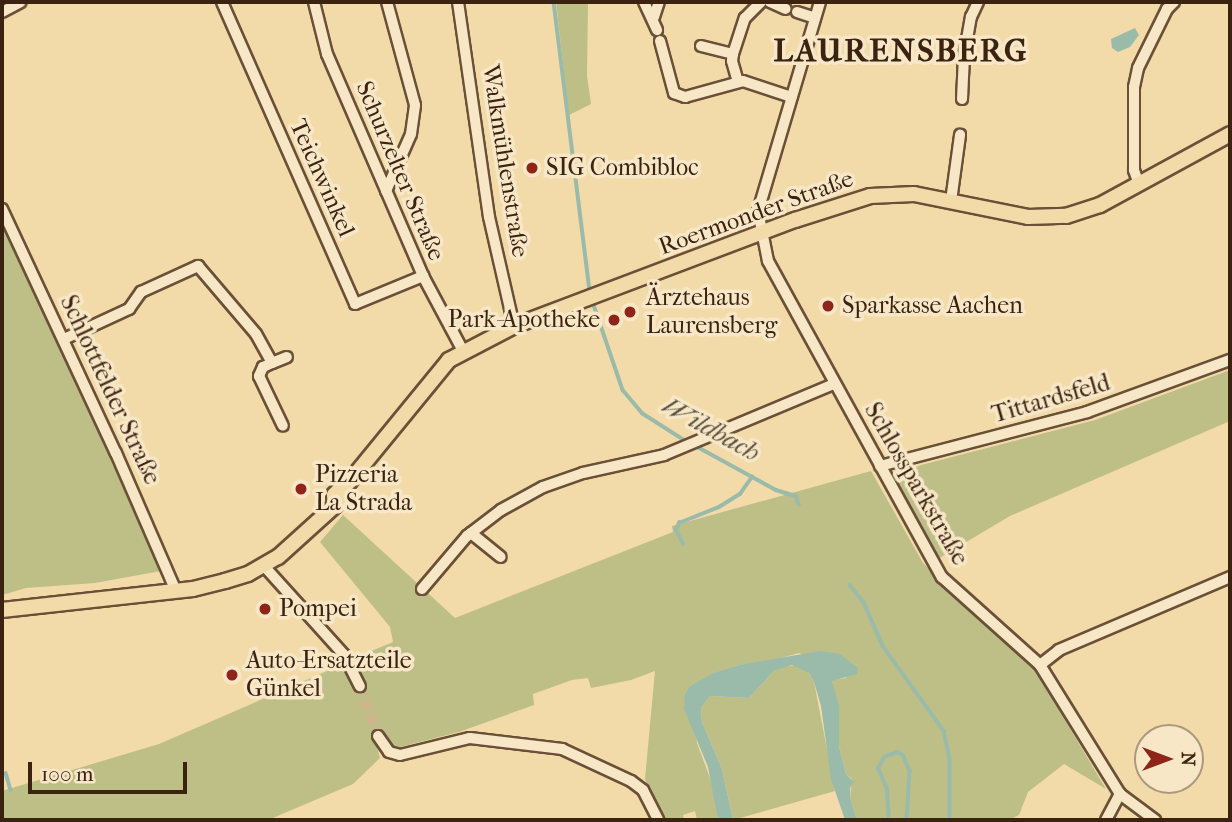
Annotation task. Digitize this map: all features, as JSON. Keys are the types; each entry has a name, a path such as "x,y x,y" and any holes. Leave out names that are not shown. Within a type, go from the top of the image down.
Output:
{"main road":[{"name":"Roermonder Straße","path":"2,610 176,591 225,581 264,566 304,536 350,490 350,481 436,373 463,352 514,326 870,196 914,194 1045,218 1066,216 1100,205 1230,134"}],"street":[{"path":"2,12 22,2"},
{"name":"Schurzelter Straße","path":"314,2 327,54 423,276 463,352"},
{"path":"386,191 411,134 415,105 387,2"},
{"name":"Walkmühlenstraße","path":"458,2 489,217 514,326"},
{"path":"645,2 654,17 674,93 685,97 738,82 791,97"},
{"path":"654,17 659,2"},
{"path":"738,82 732,61 733,54 745,18 761,2"},
{"path":"770,2 815,18"},
{"name":"Schlossparkstraße","path":"820,2 758,211 768,261 942,576 1040,665 1120,794 1156,820"},
{"path":"962,99 966,43 971,17 978,2"},
{"path":"1139,184 1134,170 1134,88 1138,68 1171,6 1157,2"},
{"name":"Teichwinkel","path":"223,5 355,304 423,276"},
{"path":"701,46 733,54"},
{"path":"951,201 960,135"},
{"name":"Schlottfelder Straße","path":"2,209 64,339 176,591"},
{"path":"64,339 129,309 141,292 198,266 256,334 272,363"},
{"path":"283,426 259,376 263,367 287,357"},
{"name":"Tittardsfeld","path":"880,466 1087,412 1230,360"},
{"path":"422,589 471,533 501,510 562,479 674,452 834,384"},
{"path":"471,533 500,557"},
{"path":"264,566 320,624 344,655 360,686"},
{"path":"1040,665 1059,649 1230,577"},
{"path":"378,736 389,752 400,755 470,738 562,749 631,781 643,790 658,820"},
{"path":"1106,820 1120,794"}],"green space":[{"path":"556,2 588,2 587,76 591,104 569,115"},
{"path":"2,222 161,571 95,583 26,588 2,595"},
{"path":"1230,370 1230,421 1010,516 936,560 890,478 921,465 1095,420"},
{"path":"871,471 923,563 1035,670 1106,789 1064,764 1028,792 1019,815 1009,820 857,820 850,797 852,779 846,774 839,746 832,680 847,678 799,653 766,662 739,665 714,673 690,686 697,743 714,789 718,820 697,820 695,811 683,815 684,820 663,820 650,794 645,779 655,671 631,680 591,688 588,678 572,680 533,694 534,705 459,732 396,748 383,734 374,737 380,758 353,784 268,820 2,820 2,791 159,744 341,665 355,688 364,685 357,657 393,642 390,627 320,542 343,515 455,618 673,532 672,526"},
{"path":"798,665 809,673 814,682 835,791 733,820 722,769 702,722 701,708 710,696 749,698 774,671"}],"shaded area":[{"path":"1135,28 1139,35 1130,47 1118,52 1112,48 1111,39"},
{"path":"820,651 840,654 858,668 857,674 832,681 839,706 839,746 846,774 854,782 850,788 850,797 857,820 845,820 831,779 821,706 814,682 809,673 792,665 774,671 749,698 710,696 701,708 702,722 722,769 733,820 718,820 708,767 684,709 685,694 690,686 713,673 739,665"}],"waterway":[{"name":"Wildbach","path":"554,2 590,291"},
{"name":"Wildbach","path":"593,302 623,390 642,413 689,443"},
{"name":"Wildbach","path":"696,446 776,490 796,496 799,504"},
{"path":"683,544 676,530 679,523 719,507 740,494 752,477"},
{"name":"Wildbach","path":"850,585 864,602 883,646 944,731 950,759 950,820"},
{"name":"Wildbach","path":"889,820 887,789 878,769 884,757 897,752 903,755 910,771 907,820"},
{"path":"6,773 11,790"}],"tunnel":[{"path":"360,686 378,736"}],"place":[{"name":"SIG Combibloc","path":"532,168"},
{"name":"Sparkasse Aachen","path":"828,306"},
{"name":"Ärztehaus Laurensberg","path":"630,312"},
{"name":"Park-Apotheke","path":"614,320"},
{"name":"Pizzeria La Strada","path":"301,489"},
{"name":"Pompei","path":"265,609"},
{"name":"Auto-Ersatzteile Günkel","path":"232,675"}],"district":[{"name":"LAURENSBERG","path":"901,51"}]}
